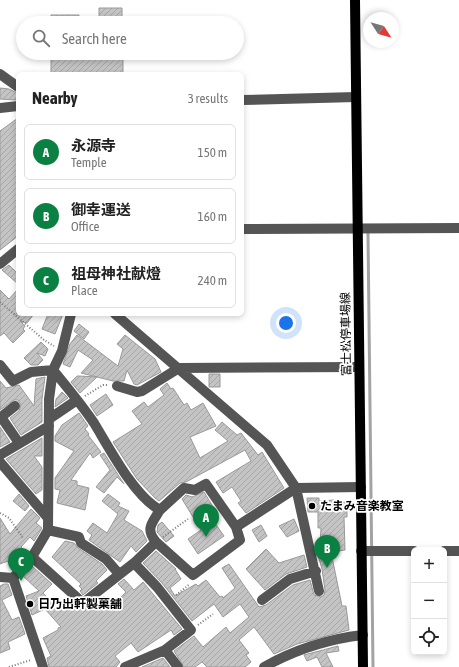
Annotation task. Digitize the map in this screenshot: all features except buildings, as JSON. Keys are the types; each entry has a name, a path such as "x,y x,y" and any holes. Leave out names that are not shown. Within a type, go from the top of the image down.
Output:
{"main road":[{"name":"富士松停車場線","path":"355,0 361,487 367,551 363,667"}],"street":[{"path":"0,74 16,86"},
{"path":"244,100 356,97"},
{"path":"0,108 16,106"},
{"path":"244,229 459,228"},
{"path":"0,264 16,251"},
{"path":"13,578 32,557 48,530 50,483 48,422 53,370 62,350 70,316"},
{"path":"117,316 267,445 296,488 316,571 319,591"},
{"path":"0,365 13,381 31,372 53,370"},
{"path":"117,386 137,392 142,391 179,368 359,366"},
{"path":"53,370 77,400 134,485 151,505 160,510"},
{"path":"48,518 0,461 19,443 77,400"},
{"path":"15,406 1,417 19,443"},
{"path":"206,484 236,527 240,540 193,575 150,535 150,529 160,510 184,488 195,490 206,484"},
{"path":"236,527 296,488 361,487"},
{"path":"48,530 79,537 81,543 106,559 118,574"},
{"path":"32,557 83,603 118,574 134,563 156,542"},
{"path":"367,551 411,551"},
{"path":"447,551 459,551"},
{"path":"125,667 165,650 191,630 134,563"},
{"path":"262,600 290,579 316,571"},
{"path":"0,577 13,578"},
{"path":"13,578 42,662"},
{"path":"264,667 306,647 338,638 363,635"},
{"path":"165,650 178,667"}],"path":[{"path":"0,302 16,316"},
{"path":"16,316 44,340 62,350"},
{"path":"77,400 103,385 117,386"},
{"path":"0,513 9,518 23,538"},
{"path":"156,542 188,519"},
{"path":"167,601 198,579 193,575"},
{"path":"191,630 213,614"},
{"path":"9,667 42,662"}],"waterway":[{"path":"368,234 373,667"}],"place":[{"name":"たまみ音楽教室","path":"312,506"},
{"name":"永源寺","path":"206,537"},
{"name":"御幸運送","path":"327,568"},
{"name":"祖母神社献燈","path":"21,581"},
{"name":"日乃出軒製菓舗","path":"30,604"}]}
